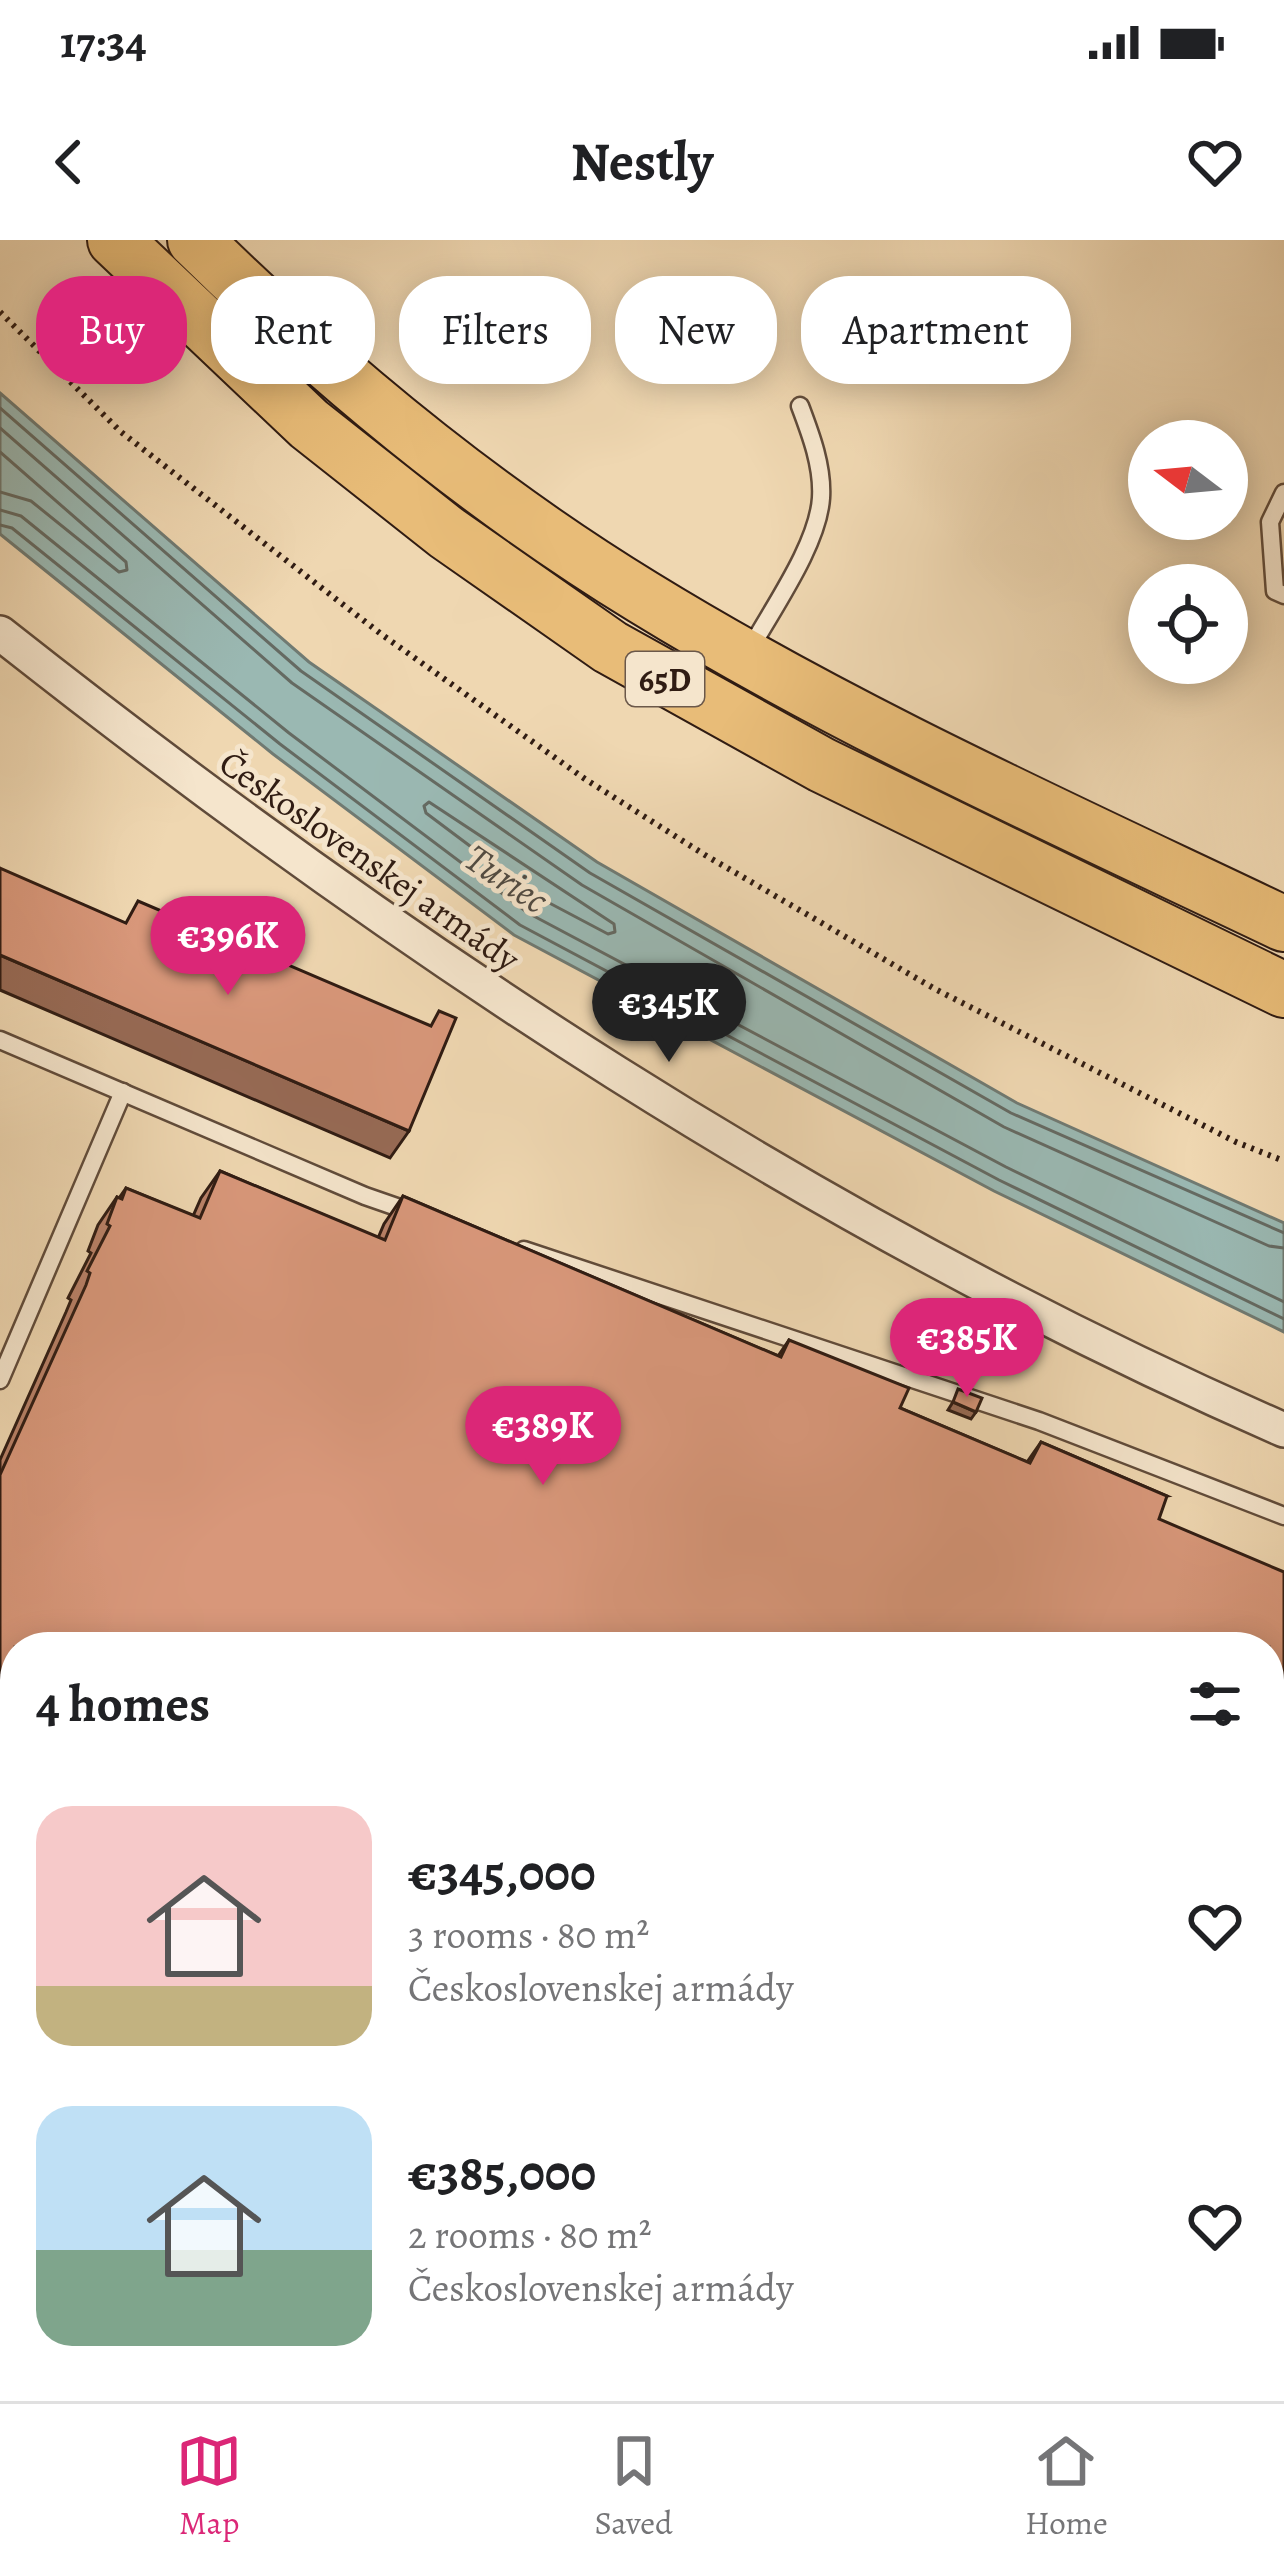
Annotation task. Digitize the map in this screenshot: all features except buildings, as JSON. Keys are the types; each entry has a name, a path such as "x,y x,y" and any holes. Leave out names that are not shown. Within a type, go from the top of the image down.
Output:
{"main road":[{"name":"65D","path":"195,240 296,336 436,452 640,596 950,764 1284,924"},
{"name":"65D","path":"119,245 259,379 378,480 610,647 839,774 1284,990"}],"street":[{"name":"Československej armády","path":"0,633 179,774 571,1046 846,1212 980,1286 1284,1430"}],"lane":[{"path":"746,657 809,541 821,499 816,448 800,406"},
{"path":"1284,493 1270,522 1275,591 1284,595"},
{"path":"0,1040 365,1196 432,1218"},
{"path":"0,1380 123,1092"},
{"path":"498,1241 1039,1421 1284,1516"}],"path":[{"path":"0,313 121,432 381,634 585,779 935,989 1236,1142 1284,1161"}],"water":[{"name":"Turiec","path":"0,393 309,662 597,862 1017,1103 1284,1223 1284,1332 994,1191 514,935 273,754 0,534"}]}
